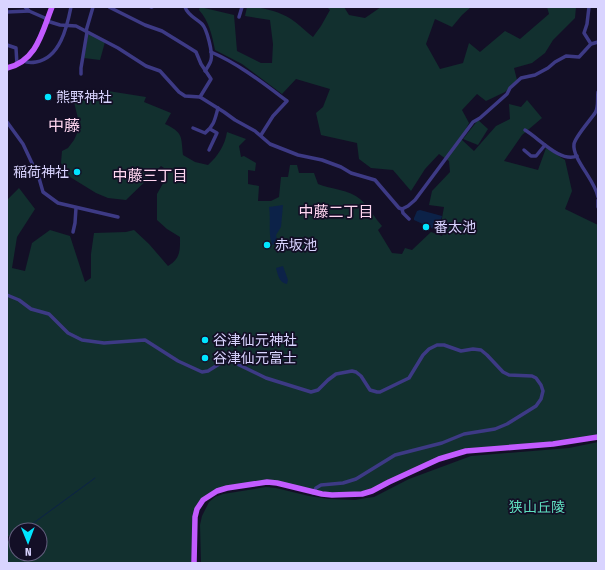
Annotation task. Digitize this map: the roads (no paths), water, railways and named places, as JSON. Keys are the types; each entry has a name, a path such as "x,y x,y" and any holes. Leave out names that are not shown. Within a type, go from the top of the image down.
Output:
{"main road":[{"path":"7,68 17,65 33,52 52,7"},
{"path":"194,563 195,517 203,500 217,491 227,488 263,483 277,483 313,493 351,495 372,491 439,459 466,451 554,444 598,437"}],"street":[{"path":"25,7 29,11 45,18 47,21 67,26 76,26 114,46 146,66 160,71 179,92 185,96 200,97 261,135 270,144 298,156 316,158 341,167 351,173 375,180 399,208 402,209 403,213 409,220"},
{"path":"23,61 26,63 37,62 48,58 58,45 67,26 71,7"},
{"path":"80,71 93,7"},
{"path":"109,7 145,25 162,31 196,52 205,71 211,79 200,97"},
{"path":"185,7 190,15 204,25 211,52 211,61 205,71"},
{"path":"239,17 242,7"},
{"path":"589,7 587,24 584,33 591,44"},
{"path":"7,12 29,11"},
{"path":"402,209 415,200 473,122 480,118 521,78 535,75 566,56 579,57 591,44 598,42"},
{"path":"7,45 16,48 17,65"},
{"path":"211,52 227,59 252,74 287,101 273,116 261,135"},
{"path":"598,92 597,109 574,142 575,152 596,189 598,197"},
{"path":"193,128 205,133 210,129 214,123 218,108"},
{"path":"7,122 23,144 39,178 43,192 58,203 76,208 102,212 118,217"},
{"path":"209,150 216,133 210,129"},
{"path":"525,130 545,145 565,157 572,158 577,156"},
{"path":"524,150 531,156 536,156 545,145"},
{"path":"598,200 598,207"},
{"path":"73,232 76,208"},
{"path":"7,295 19,300 31,309 49,314 68,333 85,341 104,343 145,340 178,361 202,372 208,371 224,361 231,362 264,377 309,392 318,390 336,374 352,371 361,376 370,390 380,392 406,380 411,376 427,350 441,344 457,350 480,350 485,353 502,372 509,375 532,376 536,378 541,385 543,394 538,404 507,424 495,429 464,434 442,443 395,455 356,479 343,483 321,484 313,493"}],"water":[{"name":"赤坂池","path":"283,205 281,227 276,235 278,243 272,245 270,236 269,207"},
{"name":"番太池","path":"420,210 442,216 438,231 414,220 417,211"},
{"name":"赤坂池","path":"283,266 288,280 287,284 282,282 278,276 276,268"}],"waterway":[{"path":"35,522 95,478"}],"place":[{"name":"熊野神社","path":"48,97"},
{"name":"稲荷神社","path":"77,172"},
{"name":"番太池","path":"426,227"},
{"name":"赤坂池","path":"267,245"},
{"name":"谷津仙元神社","path":"205,340"},
{"name":"谷津仙元富士","path":"205,358"}],"district":[{"name":"中藤","path":"64,125"},
{"name":"中藤三丁目","path":"150,176"},
{"name":"中藤二丁目","path":"336,212"}],"park label":[{"name":"狭山丘陵","path":"537,507"}]}
